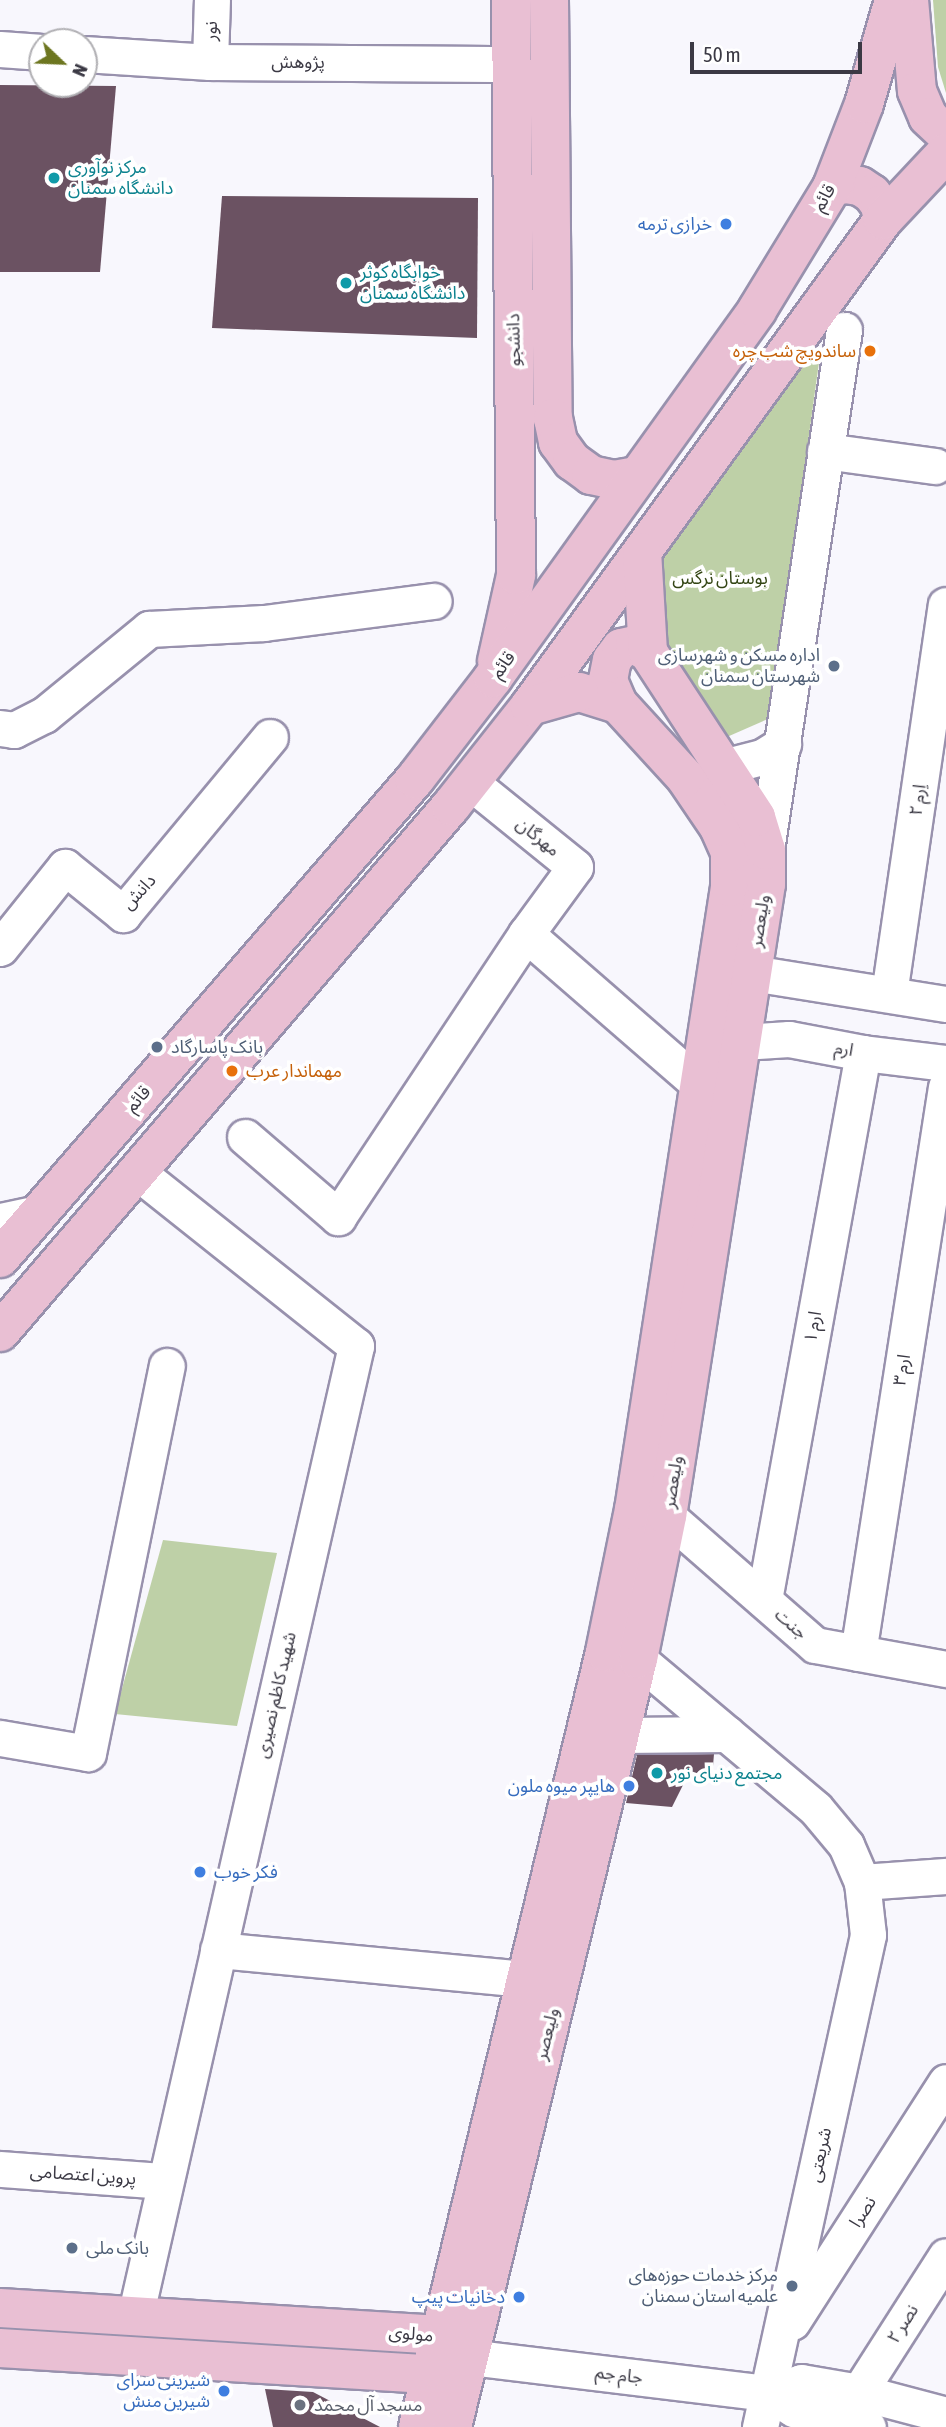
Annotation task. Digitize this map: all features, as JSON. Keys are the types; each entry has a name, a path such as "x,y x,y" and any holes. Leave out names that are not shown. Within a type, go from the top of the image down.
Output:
{"main road":[{"name":"دانشجو","path":"493,678 516,575 512,0"},
{"path":"550,0 558,442 572,461 591,475 614,480 638,476"},
{"name":"قائم","path":"0,1258 415,779 493,678 757,310 832,187 864,104 894,0"},
{"path":"909,0 917,91 928,117 946,134"},
{"path":"512,64 550,62"},
{"path":"0,1332 470,782 530,706 883,219 946,153"},
{"path":"832,187 845,184 860,186 872,194 880,205 883,219"},
{"name":"ولیعصر","path":"418,2427 430,2374 454,2346 621,1656 667,1516 766,884 766,849 756,817 648,652 642,552"},
{"path":"618,705 608,680 612,660 621,648 635,645 648,652"},
{"name":"ولیعصر","path":"530,706 579,692 618,705 685,776 719,827 730,852 730,887 634,1510 621,1656"},
{"name":"ولیعصر","path":"453,2427 454,2346 526,1979 603,1732"},
{"name":"مولوی","path":"0,2308 135,2317 454,2346"},
{"path":"0,2348 430,2374"}],"street":[{"name":"نور","path":"210,62 212,0"},
{"path":"0,49 28,51"},
{"name":"پژوهش","path":"98,55 210,62 512,64"},
{"path":"766,849 844,330"},
{"path":"825,451 935,466"},
{"path":"0,728 13,730 44,715 149,629 264,623 434,601"},
{"name":"اِرم ۲","path":"889,995 946,605"},
{"name":"دانش","path":"0,948 65,867 123,914 270,737"},
{"path":"723,767 762,758 783,744"},
{"name":"مهرگان","path":"470,782 575,867 526,934"},
{"path":"245,1137 338,1217 526,934 700,1085"},
{"path":"752,973 946,1004"},
{"name":"ارم","path":"741,1042 789,1039 863,1053 946,1063"},
{"name":"ارم ۱","path":"764,1600 863,1053"},
{"name":"ارم ۳","path":"858,1653 946,1087"},
{"name":"شهید کاظم نصیری","path":"135,2317 356,1346 137,1172"},
{"path":"0,1221 38,1213"},
{"path":"0,1738 88,1753 167,1366"},
{"name":"جنت","path":"667,1516 815,1645 946,1669"},
{"name":"شریعتی","path":"621,1656 727,1734 816,1809 846,1844 862,1882 868,1935 760,2427"},
{"path":"603,1732 727,1734"},
{"path":"862,1882 946,1876"},
{"path":"218,1950 526,1979"},
{"name":"نصرا","path":"779,2343 946,2082"},
{"name":"پروین اعتصامی","path":"0,2169 165,2181"},
{"name":"نصر ۲","path":"859,2392 946,2256"},
{"name":"جام جم","path":"454,2346 768,2393 794,2409 868,2427"},
{"name":"جام جم","path":"768,2393 801,2382 859,2392 946,2414"}],"green space":[{"path":"933,0 946,0 946,93 938,67"},
{"name":"بوستان نرگس","path":"821,348 770,718 720,740 651,621 652,559 775,379"},
{"path":"163,1540 277,1553 237,1726 115,1714"}],"building":[{"name":"مرکز نوآوری دانشگاه سمنان","path":"0,85 28,85 28,98 98,98 98,86 116,86 100,272 0,272"},
{"name":"خوابگاه کوثر دانشگاه سمنان","path":"222,196 478,198 477,338 212,328"},
{"name":"مجتمع دنیای نور","path":"714,1754 713,1766 699,1771 683,1785 672,1807 626,1803 637,1755"},
{"name":"مسجد آل محمد","path":"265,2389 313,2392 380,2427 273,2427"}],"place":[{"name":"مرکز نوآوری دانشگاه سمنان","path":"54,178"},
{"name":"خرازی ترمه","path":"726,224"},
{"name":"خوابگاه کوثر دانشگاه سمنان","path":"346,283"},
{"name":"ساندویچ شب چره","path":"870,351"},
{"name":"اداره مسکن و شهرسازی شهرستان سمنان","path":"834,666"},
{"name":"بانک پاسارگاد","path":"157,1047"},
{"name":"مهماندار عرب","path":"232,1071"},
{"name":"مجتمع دنیای نور","path":"657,1773"},
{"name":"هایپر میوه ملون","path":"629,1786"},
{"name":"فکر خوب","path":"200,1872"},
{"name":"بانک ملی","path":"72,2248"},
{"name":"مرکز خدمات حوزه‌های علمیه استان سمنان","path":"792,2286"},
{"name":"دخانیات پیپ","path":"519,2297"},
{"name":"شیرینی سرای شیرین منش","path":"224,2391"},
{"name":"مسجد آل محمد","path":"300,2405"}]}
